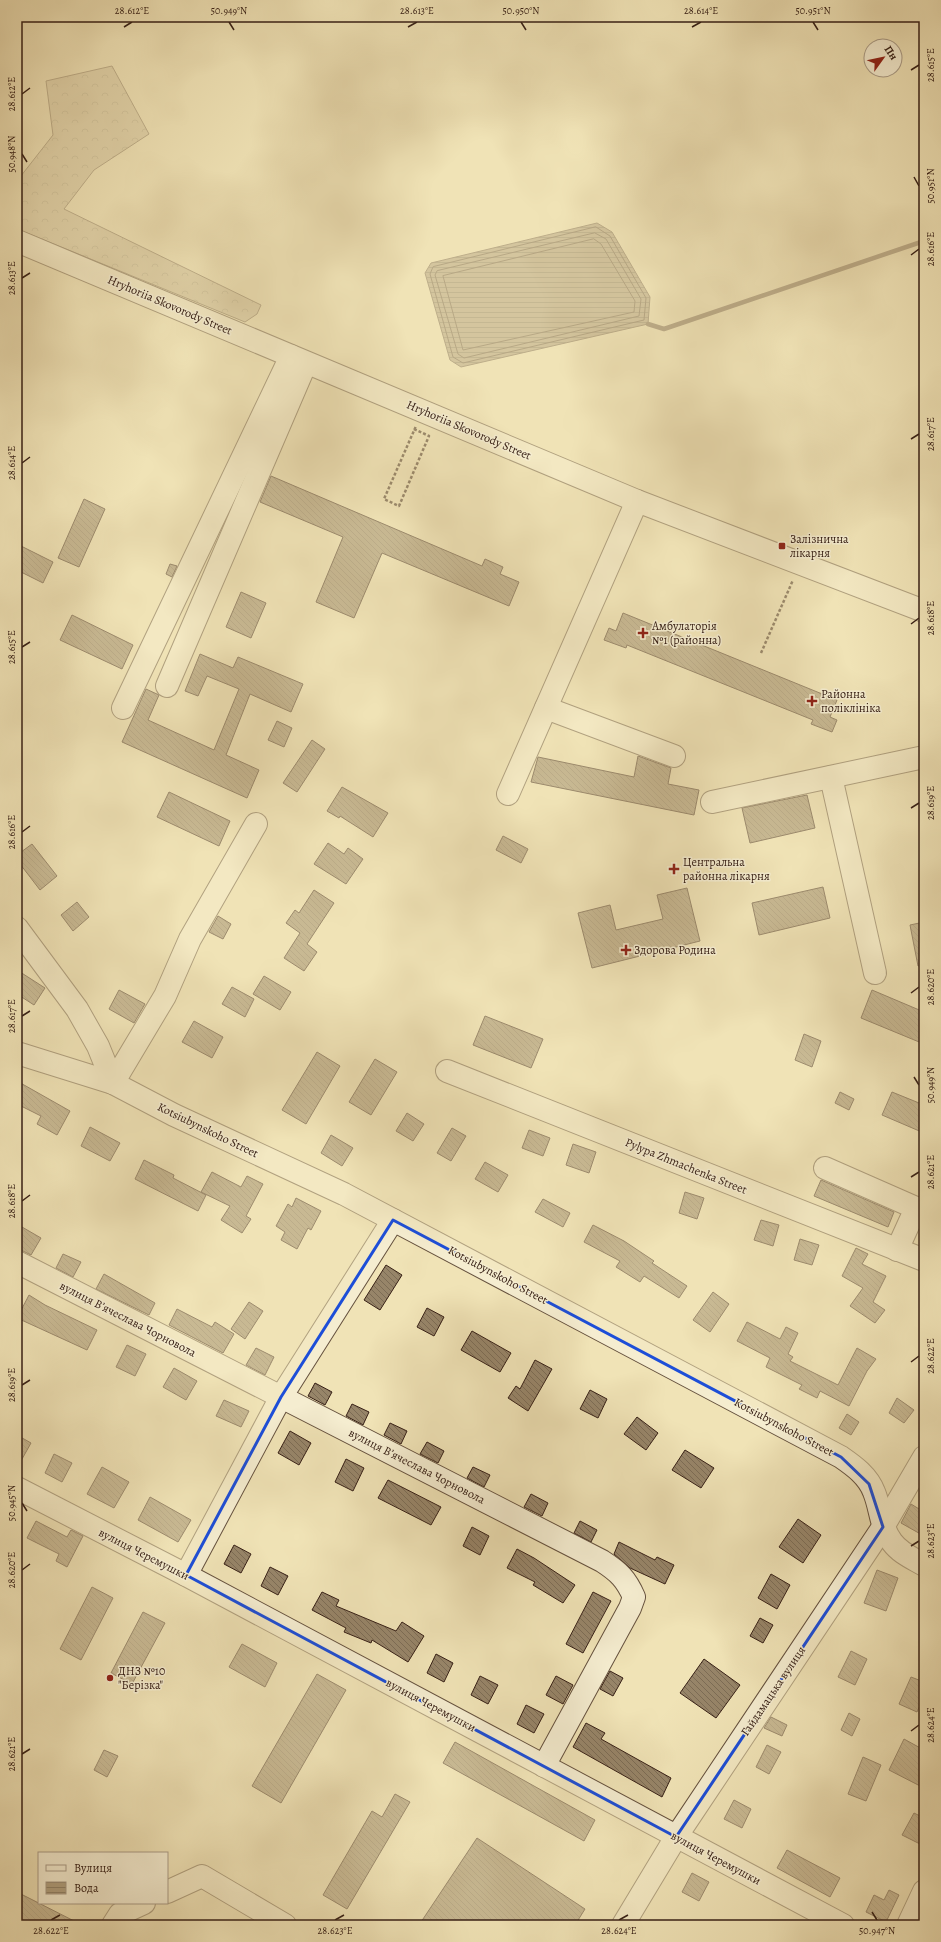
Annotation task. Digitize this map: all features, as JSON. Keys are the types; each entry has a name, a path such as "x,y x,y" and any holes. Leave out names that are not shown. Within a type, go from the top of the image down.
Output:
{"street":[{"name":"Hryhoriia Skovorody Street","path":"17,241 637,501 924,611 924,618"},
{"path":"167,686 299,360"},
{"path":"123,708 299,360"},
{"path":"508,794 637,501"},
{"path":"546,708 674,756"},
{"path":"712,802 924,757"},
{"path":"831,777 875,973"},
{"path":"113,1083 165,996 190,939 256,824"},
{"path":"17,928 77,1009 98,1046 113,1083"},
{"name":"Kotsiubynskoho Street","path":"17,1053 113,1083 174,1115 344,1194 840,1457 863,1474 874,1492 883,1527 892,1542 902,1553 924,1565"},
{"name":"Pylypa Zhmachenka Street","path":"448,1071 924,1260"},
{"path":"825,1168 916,1208 897,1250"},
{"path":"186,1575 281,1397 393,1220"},
{"name":"вулиця Вʼячеслава Чорновола","path":"17,1262 602,1561 616,1570 627,1581 634,1597 630,1608 544,1766"},
{"name":"Гайдамацька вулиця","path":"623,1925 676,1837 883,1527 924,1457"},
{"name":"вулиця Черемушки","path":"17,1488 186,1575 843,1925"},
{"path":"168,1892 202,1876 285,1925"},
{"path":"908,1925 924,1891"},
{"path":"113,1925 120,1914 142,1904"}],"path":[{"path":"414,429 429,436 399,506 384,499 414,429 417,423"},
{"path":"761,653 794,577"}],"highlighted area":[{"path":"393,1220 841,1457 869,1484 883,1527 676,1837 186,1575 281,1397"}],"green space":[{"path":"112,66 149,134 94,170 64,209 261,305 257,314 245,322 17,229 17,181 53,135 46,81"}],"water":[{"path":"597,223 612,232 650,297 648,324 461,367 450,360 425,273 431,263"}],"building":[{"path":"271,476 482,566 485,559 503,567 500,574 519,582 509,606 382,553 354,618 316,602 343,537 260,502"},
{"path":"84,499 105,509 79,567 58,558"},
{"path":"17,544 53,562 43,583 17,570"},
{"path":"170,564 177,566 172,577 166,574"},
{"path":"241,592 266,603 251,638 226,627"},
{"path":"623,613 837,700 830,717 837,720 832,732 811,724 813,720 627,645 626,648 604,640 609,628 616,631"},
{"path":"72,615 133,645 122,669 60,640"},
{"path":"200,654 233,668 238,657 303,684 291,712 250,694 226,755 259,770 247,798 122,742 146,689 159,695 148,720 214,750 239,689 207,676 198,696 185,691"},
{"path":"277,721 292,728 284,747 268,740"},
{"path":"312,740 325,749 297,792 283,783"},
{"path":"638,756 671,768 668,784 699,790 694,815 531,782 538,757 634,777"},
{"path":"342,787 388,813 373,837 340,816 339,818 327,811"},
{"path":"169,792 230,821 219,846 157,817"},
{"path":"807,795 815,828 750,843 742,808"},
{"path":"503,836 528,849 521,863 496,850"},
{"path":"328,843 344,854 348,848 363,859 346,884 314,864"},
{"path":"32,844 57,876 40,890 17,860 17,855"},
{"path":"823,887 830,918 759,935 752,903"},
{"path":"687,888 700,941 592,968 578,913 610,905 616,930 663,919 657,895"},
{"path":"314,890 334,903 307,944 317,952 304,971 284,958 300,933 286,923 295,910 299,913"},
{"path":"77,902 89,917 73,931 61,915"},
{"path":"218,916 231,924 223,939 209,932"},
{"path":"924,922 924,965 918,966 910,925"},
{"path":"17,970 45,988 34,1005 17,994"},
{"path":"264,976 291,992 280,1010 253,994"},
{"path":"232,987 254,999 245,1017 222,1004"},
{"path":"119,990 145,1004 134,1023 109,1009"},
{"path":"872,990 924,1012 924,1044 861,1018"},
{"path":"485,1016 543,1039 531,1068 473,1045"},
{"path":"194,1021 223,1037 212,1058 182,1042"},
{"path":"804,1034 821,1041 812,1067 795,1060"},
{"path":"317,1052 340,1066 306,1124 282,1110"},
{"path":"375,1059 397,1072 371,1115 349,1102"},
{"path":"17,1081 70,1111 57,1135 37,1124 41,1116 17,1104"},
{"path":"840,1092 854,1099 849,1110 835,1103"},
{"path":"892,1092 924,1105 924,1133 882,1115"},
{"path":"407,1113 424,1124 413,1141 396,1131"},
{"path":"90,1127 120,1143 110,1161 81,1146"},
{"path":"452,1128 466,1136 451,1161 437,1153"},
{"path":"529,1130 550,1138 543,1156 522,1148"},
{"path":"331,1135 353,1148 342,1166 321,1153"},
{"path":"573,1144 596,1152 589,1173 566,1165"},
{"path":"144,1160 174,1175 173,1178 206,1195 198,1211 135,1179"},
{"path":"485,1162 508,1175 498,1192 475,1179"},
{"path":"212,1172 241,1187 247,1176 263,1184 246,1216 251,1219 242,1233 221,1220 230,1206 201,1192"},
{"path":"821,1180 894,1212 888,1227 814,1196"},
{"path":"685,1192 704,1198 697,1219 679,1213"},
{"path":"296,1198 321,1211 311,1230 308,1228 297,1249 281,1240 285,1232 276,1226 288,1204 292,1207"},
{"path":"543,1199 570,1213 563,1227 535,1212"},
{"path":"761,1220 779,1225 773,1246 754,1240"},
{"path":"593,1225 624,1241 654,1261 652,1263 687,1286 679,1298 644,1276 640,1282 616,1267 620,1261 584,1242"},
{"path":"22,1227 41,1238 31,1255 17,1248 17,1236"},
{"path":"800,1239 819,1245 812,1265 794,1260"},
{"path":"856,1248 868,1254 862,1264 886,1276 873,1302 885,1310 875,1323 850,1306 863,1288 842,1276"},
{"path":"63,1254 81,1262 73,1277 56,1268"},
{"path":"386,1265 402,1275 380,1310 364,1300"},
{"path":"104,1274 155,1303 149,1315 96,1289"},
{"path":"713,1292 729,1304 710,1332 693,1320"},
{"path":"29,1295 45,1305 97,1330 87,1350 17,1318"},
{"path":"249,1302 263,1311 245,1339 231,1329"},
{"path":"427,1308 444,1317 434,1336 417,1327"},
{"path":"177,1309 212,1327 215,1322 234,1334 223,1353 169,1325"},
{"path":"747,1322 780,1339 786,1327 798,1333 788,1354 793,1357 790,1361 838,1385 857,1348 876,1359 867,1371 849,1406 820,1391 817,1398 799,1389 802,1385 766,1367 770,1358 737,1341"},
{"path":"472,1331 511,1353 500,1372 461,1350"},
{"path":"127,1345 146,1354 135,1376 116,1367"},
{"path":"256,1348 274,1357 265,1375 246,1365"},
{"path":"535,1360 552,1369 528,1411 508,1398 516,1386 520,1389"},
{"path":"174,1368 197,1381 186,1400 163,1387"},
{"path":"315,1383 332,1392 325,1405 308,1396"},
{"path":"590,1390 607,1399 598,1418 580,1409"},
{"path":"897,1398 914,1410 904,1423 889,1413"},
{"path":"224,1400 249,1411 241,1427 216,1416"},
{"path":"352,1404 369,1412 363,1425 346,1416"},
{"path":"847,1414 859,1422 851,1435 839,1428"},
{"path":"637,1417 658,1433 646,1450 624,1434"},
{"path":"390,1423 407,1431 401,1444 384,1435"},
{"path":"290,1431 311,1443 299,1465 278,1453"},
{"path":"17,1435 31,1443 17,1468"},
{"path":"427,1442 444,1451 438,1463 420,1454"},
{"path":"685,1450 714,1468 701,1488 672,1470"},
{"path":"54,1454 72,1463 62,1482 45,1473"},
{"path":"346,1459 364,1468 353,1491 335,1482"},
{"path":"102,1467 129,1482 114,1508 87,1494"},
{"path":"473,1467 490,1475 484,1487 467,1478"},
{"path":"388,1480 441,1507 431,1525 378,1498"},
{"path":"531,1494 548,1503 542,1516 524,1507"},
{"path":"150,1497 191,1520 178,1542 138,1520"},
{"path":"911,1504 924,1512 924,1536 901,1523"},
{"path":"798,1519 821,1535 803,1563 779,1547"},
{"path":"36,1521 67,1537 71,1530 83,1536 67,1567 56,1561 59,1554 27,1538"},
{"path":"580,1521 597,1530 591,1542 574,1533"},
{"path":"472,1527 489,1536 480,1555 463,1546"},
{"path":"619,1542 655,1560 657,1557 674,1565 665,1584 630,1568 614,1554"},
{"path":"234,1545 251,1554 241,1573 224,1564"},
{"path":"517,1549 534,1558 575,1585 563,1603 533,1585 535,1582 507,1568"},
{"path":"270,1567 288,1576 278,1595 261,1586"},
{"path":"877,1570 898,1578 886,1611 864,1603"},
{"path":"771,1574 790,1585 777,1609 758,1598"},
{"path":"92,1587 113,1598 81,1660 60,1649"},
{"path":"322,1592 339,1600 336,1606 396,1631 402,1622 424,1636 408,1662 372,1640 371,1643 344,1632 346,1628 312,1610"},
{"path":"593,1592 611,1601 583,1653 566,1644"},
{"path":"143,1612 165,1623 132,1684 111,1673"},
{"path":"760,1618 773,1625 763,1643 750,1636"},
{"path":"242,1644 277,1663 265,1687 229,1667"},
{"path":"851,1651 867,1659 855,1685 838,1677"},
{"path":"436,1654 453,1663 444,1682 427,1673"},
{"path":"704,1659 740,1685 716,1718 680,1693"},
{"path":"610,1671 623,1678 613,1696 600,1689"},
{"path":"317,1674 346,1690 281,1803 252,1786"},
{"path":"480,1676 498,1685 488,1704 471,1695"},
{"path":"556,1676 573,1685 563,1704 546,1695"},
{"path":"911,1677 924,1682 924,1697 917,1712 899,1704"},
{"path":"526,1705 544,1714 534,1733 517,1724"},
{"path":"849,1713 860,1719 852,1736 841,1730"},
{"path":"771,1717 787,1725 782,1736 764,1728"},
{"path":"586,1723 605,1733 601,1739 671,1778 662,1797 573,1747"},
{"path":"904,1739 924,1750 924,1788 889,1770"},
{"path":"455,1742 595,1820 584,1841 443,1763"},
{"path":"767,1745 781,1752 769,1774 756,1767"},
{"path":"104,1750 118,1756 107,1777 94,1770"},
{"path":"863,1757 881,1765 866,1801 848,1794"},
{"path":"395,1794 410,1802 347,1909 323,1895 372,1811 382,1817"},
{"path":"734,1800 751,1809 742,1828 724,1819"},
{"path":"914,1813 924,1818 924,1835 920,1844 902,1835"},
{"path":"477,1838 585,1909 575,1925 419,1925"},
{"path":"787,1850 840,1878 830,1897 777,1868"},
{"path":"692,1873 709,1882 699,1901 682,1892"},
{"path":"889,1890 899,1895 886,1922 866,1912 874,1895 884,1900"},
{"path":"17,1892 82,1925 17,1925"}],"waterway":[{"path":"648,324 664,329 924,241"}],"place":[{"name":"Залізнична лікарня","path":"782,546"},
{"name":"Амбулаторія №1 (районна)","path":"643,633"},
{"name":"Районна поліклініка","path":"812,701"},
{"name":"Центральна районна лікарня","path":"674,869"},
{"name":"Здорова Родина","path":"626,950"},
{"name":"ДНЗ №10 \"Берізка\"","path":"110,1678"}]}
